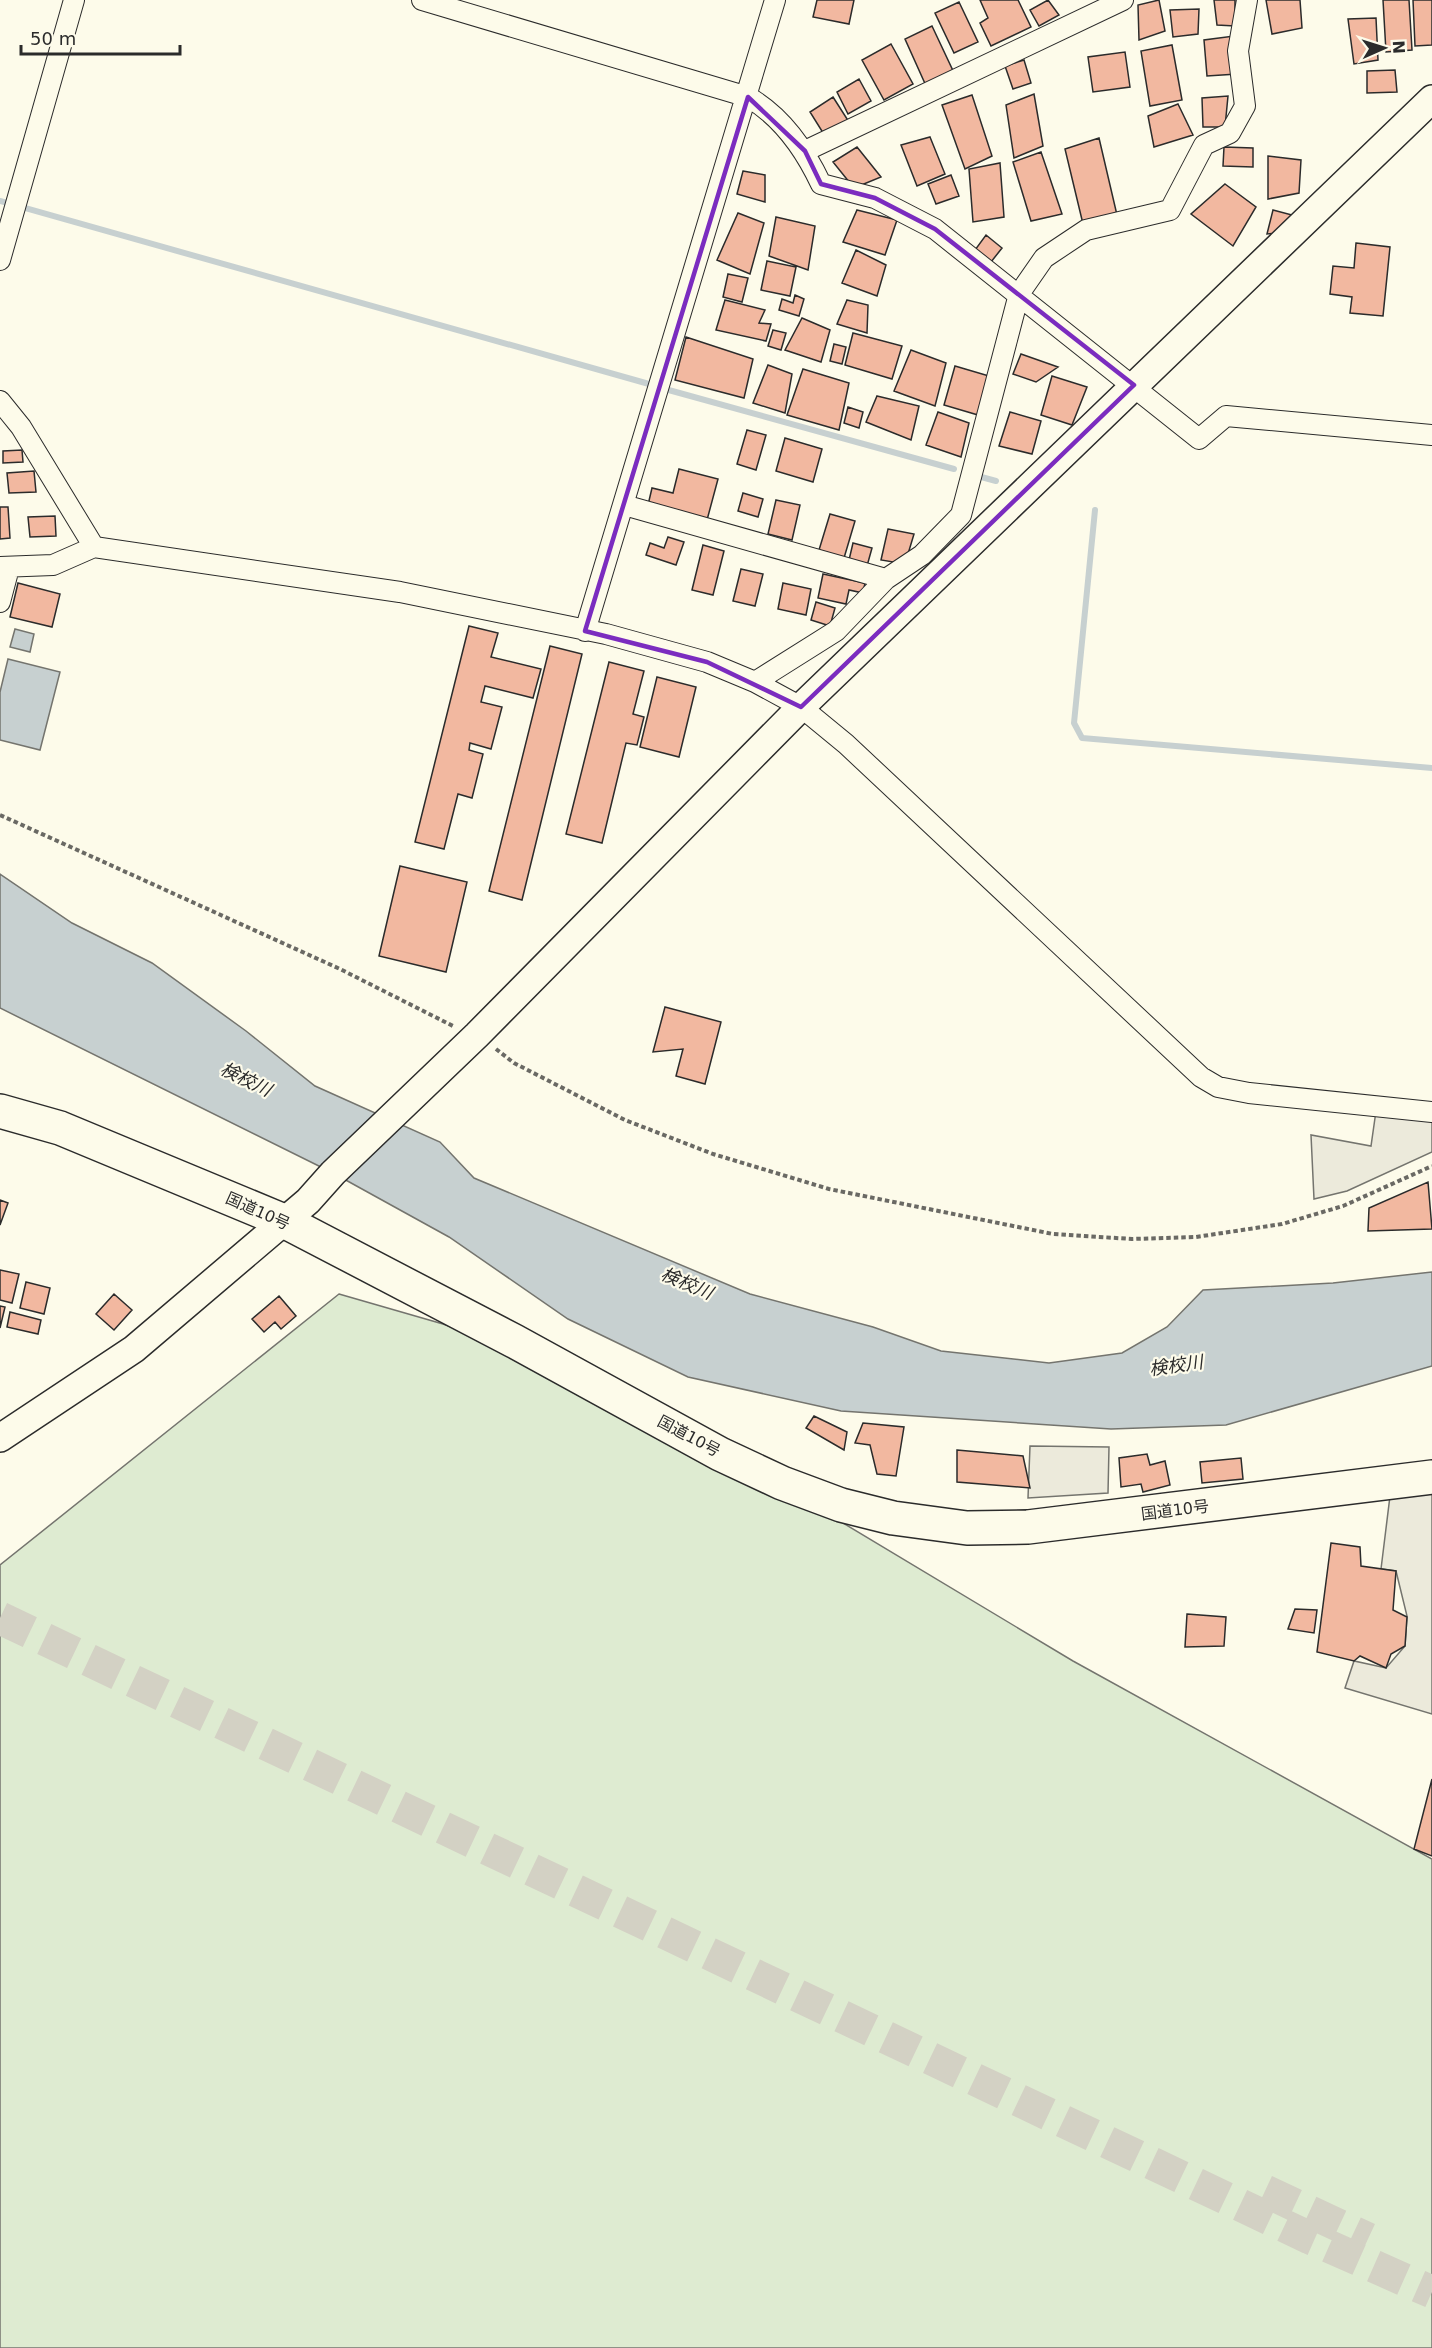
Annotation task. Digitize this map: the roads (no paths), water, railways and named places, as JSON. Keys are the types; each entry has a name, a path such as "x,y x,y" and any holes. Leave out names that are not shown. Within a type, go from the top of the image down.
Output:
{"highway":[{"name":"国道10号","path":"0,1111 60,1128 296,1211 514,1341 720,1454 782,1483 842,1506 893,1518 967,1528 1028,1527 1432,1477"}],"main road":[{"path":"0,1438 134,1349 296,1211 477,1035 801,707 1432,99"}],"street":[{"path":"0,260 74,0"},
{"path":"422,0 748,97 761,104 805,151 821,184 875,198 934,229 1134,385 1199,439 1226,416 1432,435"},
{"path":"585,631 748,97 775,0"},
{"path":"805,151 1123,0"},
{"path":"754,682 836,631 886,579 922,555 961,515 1019,294 1044,258 1086,230 1170,210 1204,146 1230,133 1245,106 1238,51 1247,0"},
{"path":"0,401 21,427 94,547"},
{"path":"624,505 886,579"},
{"path":"0,602 4,568 53,565 94,547 400,592 606,634 707,662 754,682 801,707 846,744 1201,1077 1218,1087 1249,1093 1432,1112"}],"water":[{"path":"15,629 34,634 30,652 10,647"},
{"path":"8,659 60,672 40,750 0,740 0,692"},
{"name":"検校川","path":"0,874 72,923 152,963 246,1031 315,1086 440,1142 474,1178 750,1294 873,1327 941,1351 1049,1363 1122,1353 1167,1327 1203,1290 1333,1283 1432,1272 1432,1366 1226,1425 1111,1429 841,1411 688,1377 568,1319 449,1237 333,1173 0,1008"}],"waterway":[{"path":"0,201 649,384"},
{"path":"665,389 954,469"},
{"path":"974,475 996,481"},
{"path":"1095,510 1074,723 1082,738 1432,768"}],"tunnel":[{"path":"0,1618 1310,2238 1432,2292"},
{"path":"1265,2191 1368,2239"}]}
